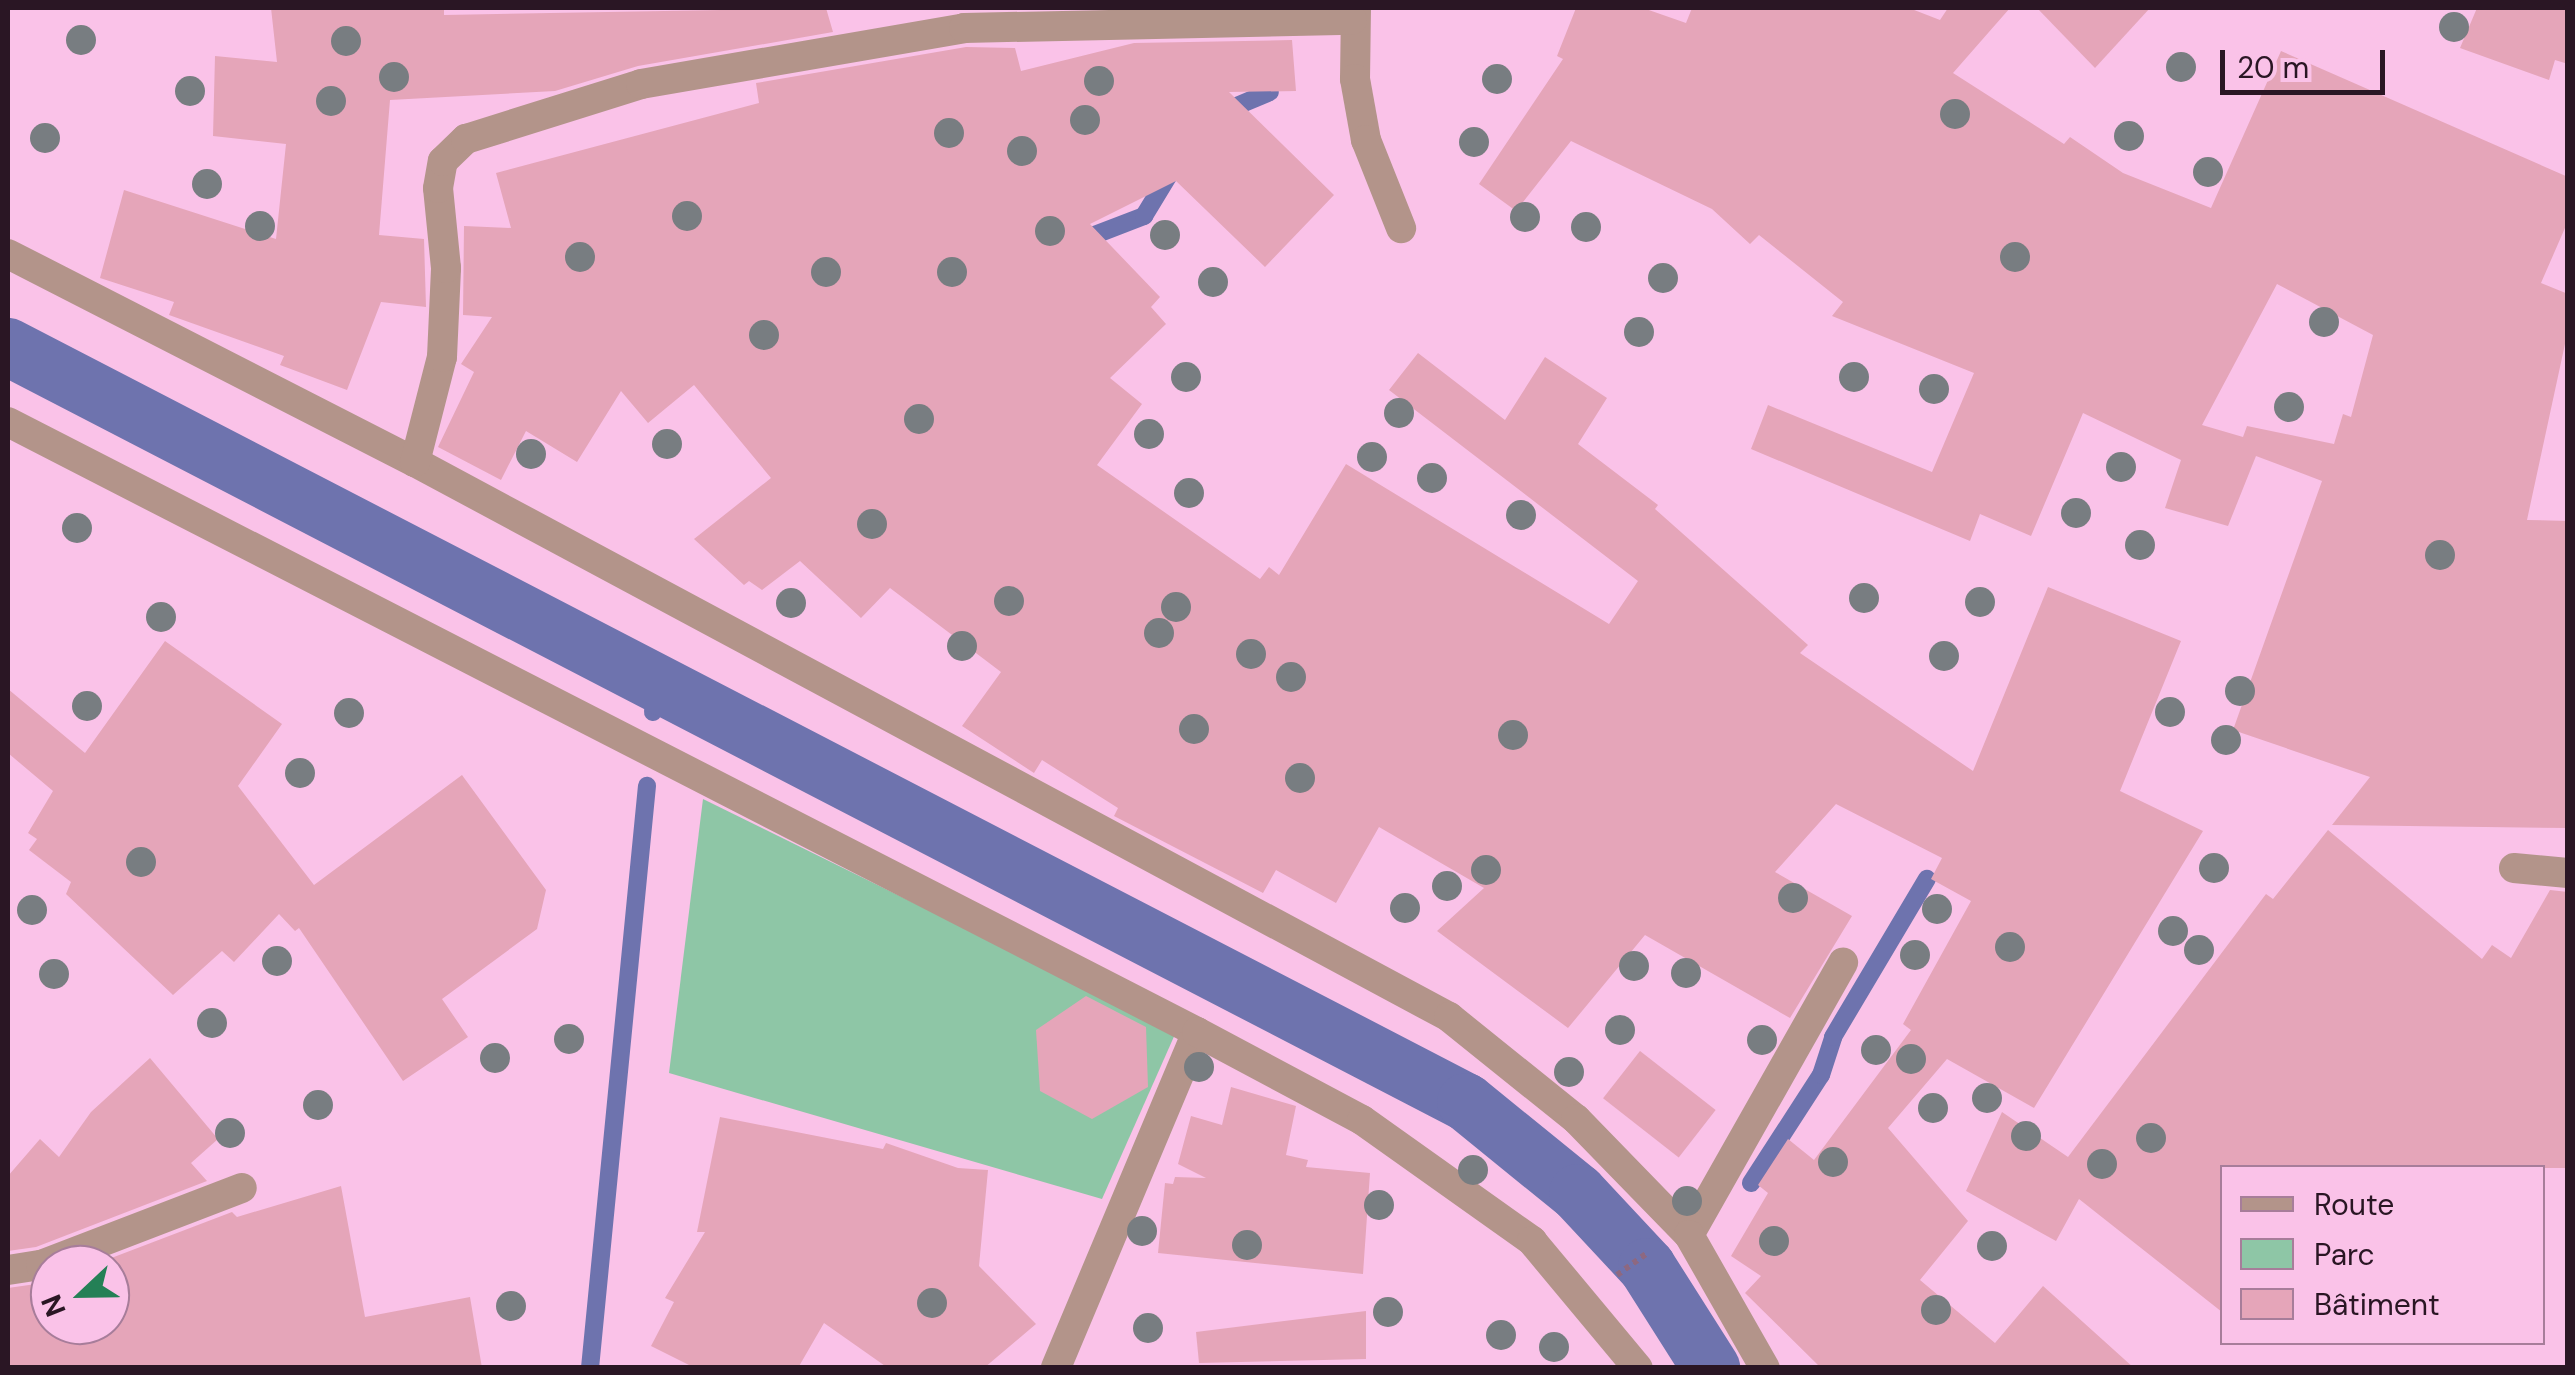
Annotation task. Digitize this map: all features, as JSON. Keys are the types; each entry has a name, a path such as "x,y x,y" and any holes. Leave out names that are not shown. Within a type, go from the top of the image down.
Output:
{"street":[{"path":"415,462 442,357 446,268 438,188 443,161 466,138 641,84 964,28 1354,14 1366,140 1401,228"},
{"path":"8,254 415,462 1450,1017 1576,1119 1685,1231 1764,1368"},
{"path":"8,422 1362,1120 1532,1240 1638,1368"},
{"path":"2514,868 2568,873"},
{"path":"1685,1231 1843,963"},
{"path":"1056,1368 1197,1032"},
{"path":"8,1270 41,1264 242,1188"}],"path":[{"path":"1583,1299 1685,1231"}],"green space":[{"path":"703,799 1176,1032 1102,1199 669,1073"}],"building":[{"path":"271,8 444,8 444,15 826,8 833,32 638,66 555,91 390,100 379,235 424,239 426,307 381,302 347,390 280,365 284,356 169,315 174,302 100,278 124,190 276,239 286,144 213,136 215,56 277,62"},
{"path":"1576,8 1643,8 1686,23 1692,8 1909,8 1940,20 1948,8 2010,8 1953,73 2064,144 2070,137 2123,173 2211,208 2281,51 2568,177 2568,221 2541,283 2568,294 2568,330 2527,520 2568,521 2568,828 2332,825 2370,777 2233,730 2322,481 2256,456 2228,526 2165,508 2181,460 2083,413 2031,536 1980,514 1970,541 1751,449 1768,405 1932,472 1974,373 1832,316 1843,302 1759,235 1750,244 1712,209 1571,141 1516,211 1479,184 1563,59 1557,56","holes":["2277,284 2373,335 2351,417 2343,414 2334,444 2247,426 2243,437 2202,425"]},
{"path":"2037,8 2150,8 2095,68"},
{"path":"2477,8 2568,8 2568,64 2555,60 2549,80 2460,48"},
{"path":"1292,40 1296,91 1229,92 1334,195 1265,267 1176,181 1090,224 1160,297 1151,307 1166,324 1110,378 1142,404 1097,465 1260,579 1269,567 1279,575 1346,464 1609,624 1638,581 1389,390 1418,353 1505,420 1545,357 1607,398 1578,444 1658,505 1655,509 1808,645 1800,653 1973,771 2048,587 2181,641 2120,791 2203,831 2034,1108 1947,1059 1888,1128 1968,1221 1920,1280 1995,1343 2043,1286 2134,1368 1821,1368 1745,1293 1761,1276 1731,1256 1768,1193 1758,1185 1788,1139 1814,1160 1911,1030 1903,1024 1971,901 1931,879 1942,858 1836,804 1775,872 1852,916 1790,1018 1645,935 1568,1028 1437,931 1484,888 1379,827 1336,903 1276,870 1263,893 1114,816 1118,808 1042,760 1034,773 962,726 1001,672 890,588 861,618 800,561 762,590 749,581 744,585 694,539 771,478 694,385 648,423 621,391 577,462 526,431 501,480 438,447 474,372 461,364 492,317 463,315 464,226 511,228 496,173 759,103 756,83 966,47 1015,48 1021,71 1134,43"},
{"path":"165,641 282,724 238,786 314,885 462,775 546,890 537,929 442,999 468,1037 403,1081 299,928 295,931 279,914 234,962 222,951 173,995 66,894 71,882 29,850 37,839 28,833 53,791 8,753 8,689 85,753"},
{"path":"2328,830 2482,959 2492,945 2511,958 2550,890 2568,892 2568,1168 2220,1165 2220,1310 2079,1199 2056,1241 1966,1191 2002,1112 2068,1157 2266,894 2273,899"},
{"path":"1086,996 1146,1027 1148,1087 1092,1119 1040,1091 1036,1030"},
{"path":"1640,1051 1716,1110 1679,1157 1603,1098"},
{"path":"150,1058 218,1139 191,1163 207,1181 41,1245 8,1251 8,1176 40,1139 59,1157 91,1112"},
{"path":"1231,1087 1296,1106 1286,1155 1308,1160 1306,1167 1370,1173 1363,1274 1158,1253 1165,1183 1173,1184 1175,1177 1206,1178 1178,1164 1191,1116 1222,1125"},
{"path":"720,1117 883,1149 886,1143 958,1168 988,1170 979,1266 1036,1324 984,1368 888,1368 824,1323 798,1368 695,1368 651,1346 674,1302 665,1298 705,1232 697,1232"},
{"path":"341,1186 365,1317 470,1297 482,1368 8,1368 8,1288 30,1285 30,1345 130,1345 130,1251 232,1212 237,1217"},
{"path":"1366,1311 1366,1359 1199,1363 1196,1332"}],"waterway":[{"path":"1220,113 1270,92"},
{"path":"1079,241 1144,216 1172,170"},
{"path":"8,347 1466,1102 1578,1193 1647,1267 1711,1368"},
{"path":"653,712 656,682"},
{"path":"590,1368 647,786"},
{"path":"1751,1183 1821,1075 1833,1037 1927,879"}]}
